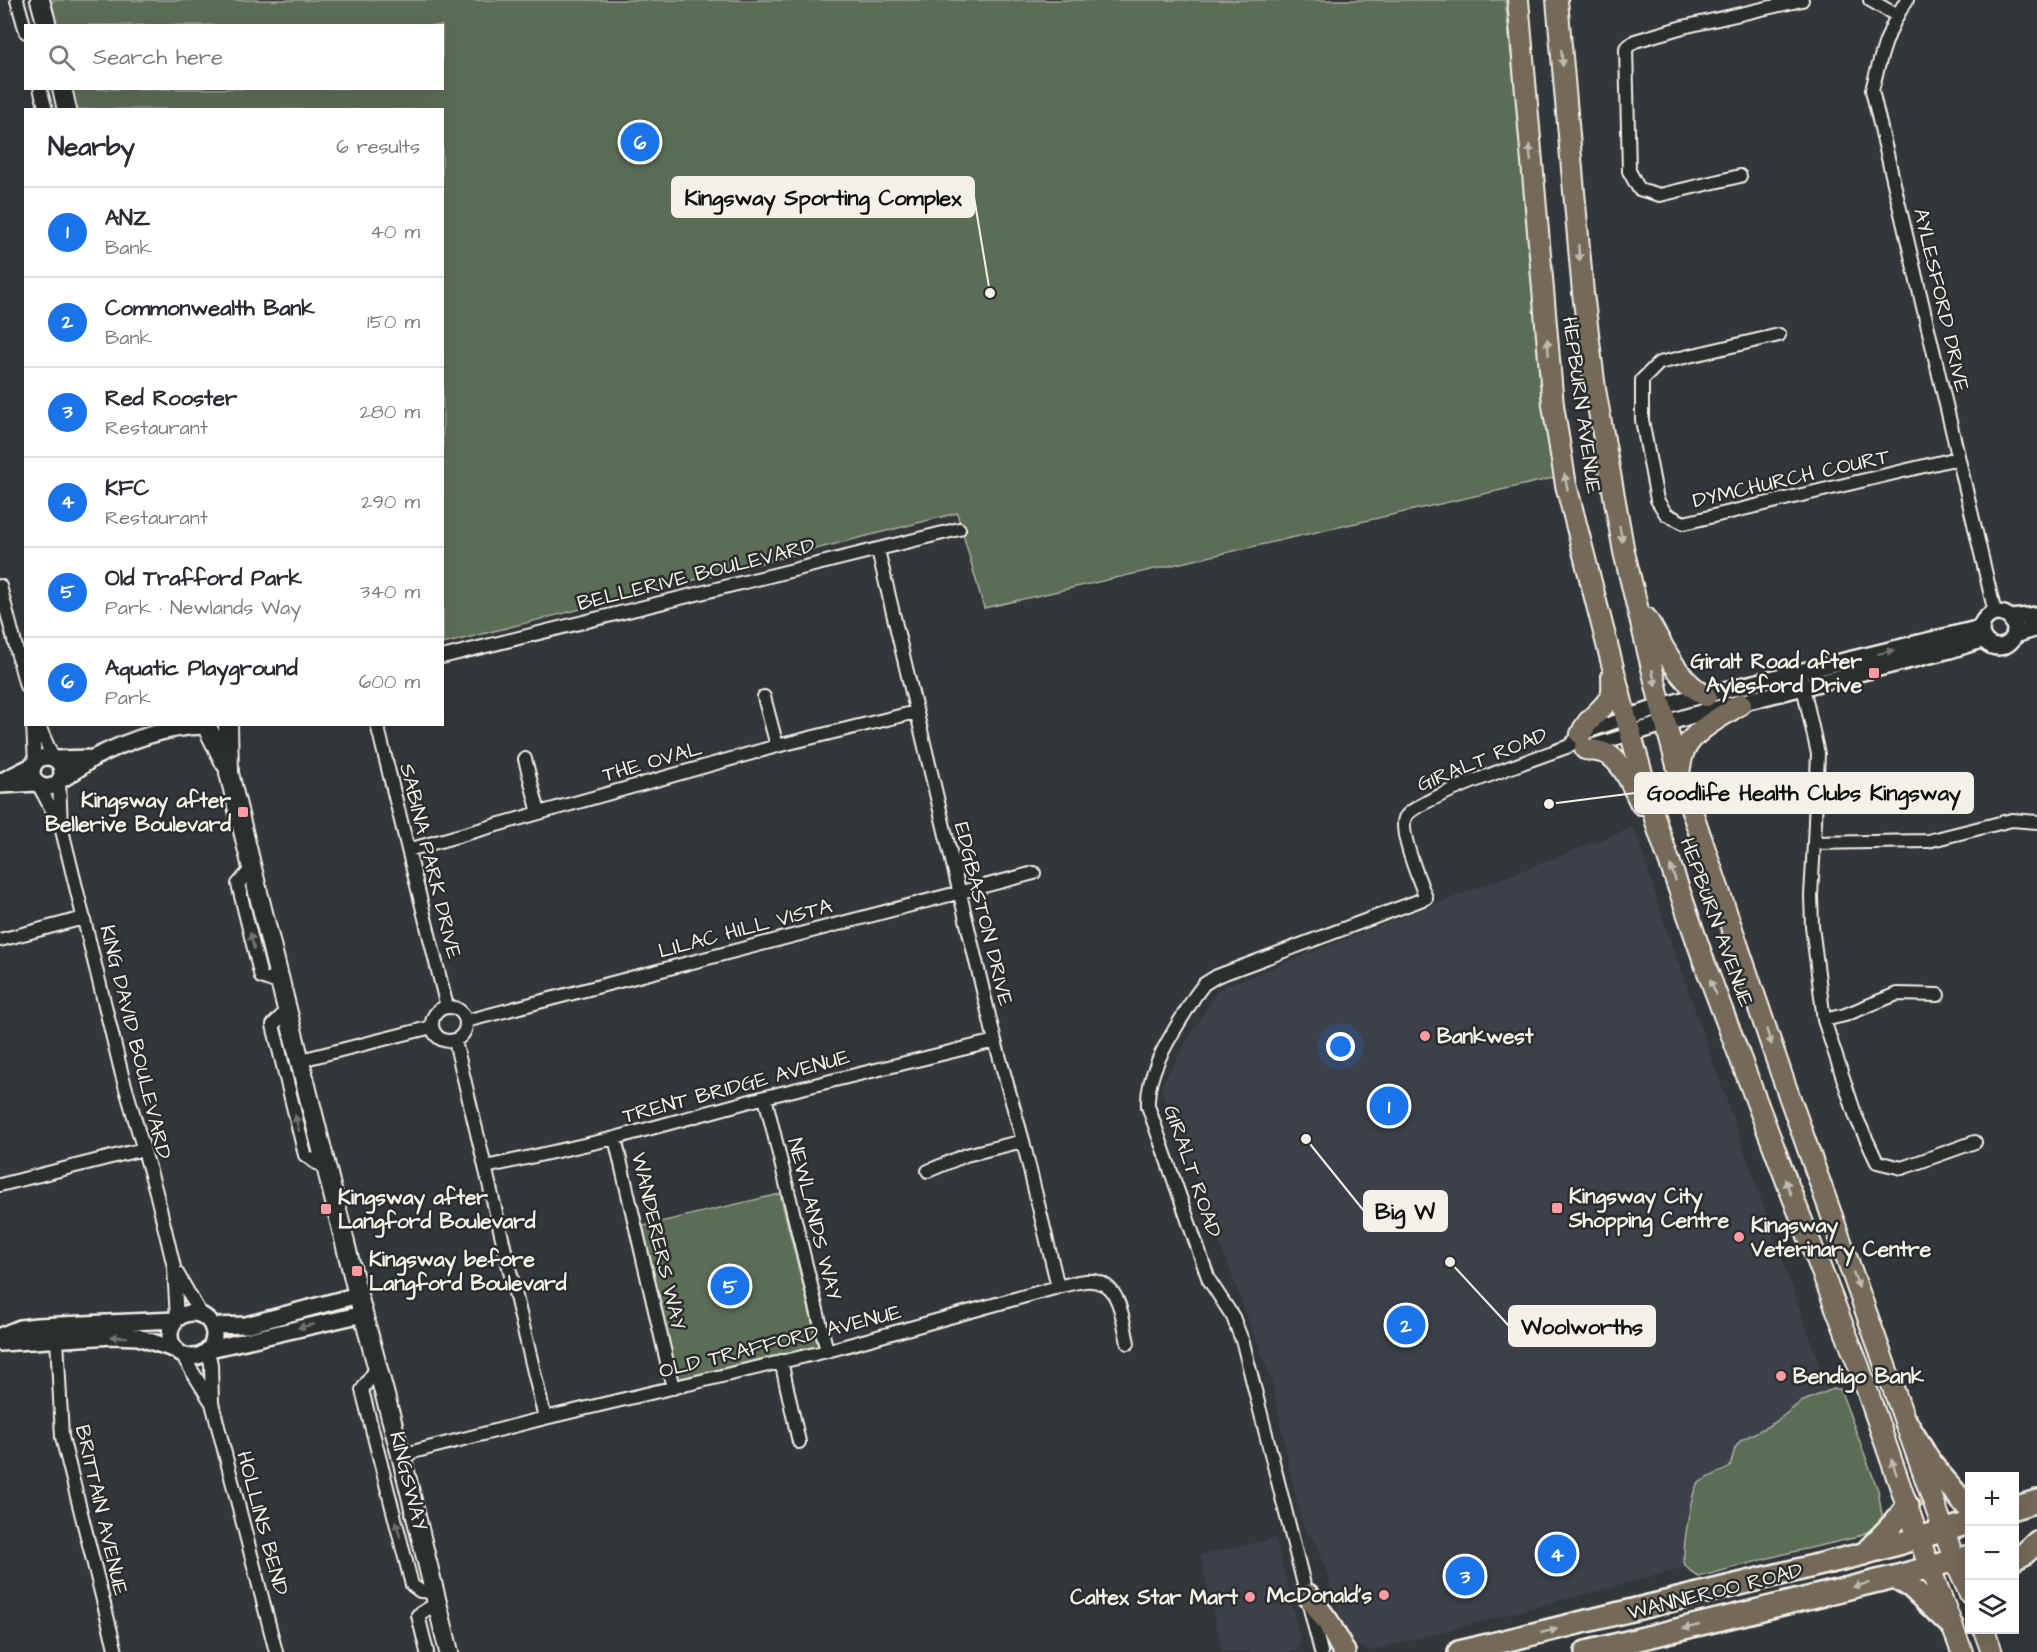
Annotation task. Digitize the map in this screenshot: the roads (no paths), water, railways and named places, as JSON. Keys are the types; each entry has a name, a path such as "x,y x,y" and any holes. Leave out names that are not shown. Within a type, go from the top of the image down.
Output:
{"highway":[{"path":"1906,1422 1930,1464 1965,1504"},
{"path":"2019,1506 2037,1501"},
{"path":"1863,1554 1908,1506"},
{"name":"WANNEROO ROAD","path":"1459,1652 1863,1554 1965,1525"},
{"path":"2019,1542 2037,1537"},
{"path":"2019,1556 2037,1542"},
{"name":"WANNEROO ROAD","path":"1586,1652 1748,1614 1962,1558"},
{"path":"1894,1577 1910,1586 1934,1606 1952,1626"},
{"path":"1308,1595 1328,1622 1344,1652"},
{"path":"1671,1602 1702,1607 1742,1599 1750,1604 1748,1614"}],"main road":[{"path":"40,0 46,24"},
{"name":"HEPBURN AVENUE","path":"1518,0 1553,405 1566,485 1628,726 1658,829 1707,970 1859,1367 1962,1652"},
{"name":"HEPBURN AVENUE","path":"1557,0 1583,293 1595,389 1610,477 1663,715 1679,772 1782,1076 1944,1531 1962,1558 1967,1580"},
{"path":"62,90 67,108"},
{"path":"1636,601 1679,672 1693,688 1706,696"},
{"path":"1612,666 1610,696 1585,724 1578,743 1609,755 1627,774 1643,807 1658,829"},
{"path":"1679,772 1683,752 1688,743 1741,704"},
{"name":"KINGSWAY","path":"213,726 229,773 449,1652"},
{"path":"1985,1634 1992,1652"}],"street":[{"path":"17,0 24,25"},
{"path":"1740,176 1660,195 1639,189 1629,171 1626,48 1635,40 1802,0"},
{"path":"1870,0 1896,15"},
{"name":"AYLESFORD DRIVE","path":"1907,0 1896,15 1872,90 1995,613"},
{"path":"40,90 45,108"},
{"name":"DYMCHURCH COURT","path":"1779,335 1659,363 1642,380 1642,420 1657,500 1666,514 1684,524 1958,458"},
{"name":"BELLERIVE BOULEVARD","path":"444,657 959,529"},
{"name":"EDGBASTON DRIVE","path":"878,550 995,1041 1023,1141 1058,1287"},
{"path":"0,586 24,678"},
{"path":"1995,613 2002,613 2011,618 2015,625 2015,635 2010,642 2002,646 1990,645 1983,634 1986,618 1995,613"},
{"path":"2011,618 2037,615"},
{"path":"2015,635 2037,628"},
{"name":"GIRALT ROAD","path":"1321,1652 1244,1343 1233,1317 1209,1280 1148,1106 1147,1091 1151,1075 1195,996 1204,984 1217,976 1426,898 1412,862 1404,830 1405,819 1411,811 1443,794 1578,743 1663,715 1706,696 1802,680 1950,650 1983,634"},
{"path":"1802,680 1818,754 1811,896 1812,926 1824,1020 1856,1117 1877,1162 1902,1168 1975,1142"},
{"name":"GIRALT ROAD","path":"1663,715 1741,704 1802,680"},
{"path":"764,697 777,746"},
{"name":"THE OVAL","path":"408,850 777,746 916,712"},
{"path":"35,726 33,776 37,783"},
{"path":"36,726 62,769 59,781"},
{"path":"140,737 156,726"},
{"path":"0,784 37,783 49,787 71,775 93,758 140,737 182,726"},
{"name":"SABINA PARK DRIVE","path":"377,726 447,1007"},
{"path":"0,784 43,758 93,758"},
{"path":"525,759 539,813"},
{"name":"KING DAVID BOULEVARD","path":"59,781 61,826 125,1086 174,1267 176,1320"},
{"name":"KING DAVID BOULEVARD","path":"37,783 61,826"},
{"path":"1815,843 1928,841 2012,820 2037,822"},
{"name":"LILAC HILL VISTA","path":"466,1022 1034,873"},
{"path":"0,940 84,918"},
{"path":"1824,1020 1845,1015 1897,994 1938,995"},
{"path":"447,1007 458,1010 466,1022 464,1033 455,1041 449,1042 438,1037 432,1027 434,1016 438,1011 447,1007"},
{"path":"288,1009 273,1025 305,1155 316,1163 327,1166"},
{"path":"301,1060 432,1027"},
{"path":"455,1041 545,1418"},
{"name":"TRENT BRIDGE AVENUE","path":"486,1167 615,1138 765,1097 995,1041"},
{"name":"NEWLANDS WAY","path":"765,1097 827,1351"},
{"name":"WANDERERS WAY","path":"615,1138 673,1388"},
{"path":"928,1171 966,1155 1023,1141"},
{"path":"0,1185 143,1149"},
{"name":"KING DAVID BOULEVARD","path":"174,1267 201,1315"},
{"name":"OLD TRAFFORD AVENUE","path":"401,1455 827,1351 1058,1287 1088,1281 1103,1284 1117,1295 1128,1343"},
{"path":"212,1326 246,1325 358,1295"},
{"path":"0,1336 20,1328 37,1326 176,1320 186,1314 201,1315 212,1326 214,1338 209,1350"},
{"path":"0,1343 138,1337 195,1357 209,1350 363,1314"},
{"path":"176,1320 170,1335 179,1352"},
{"name":"BRITTAIN AVENUE","path":"57,1339 62,1437 116,1652"},
{"name":"HOLLINS BEND","path":"209,1350 212,1403 276,1651"},
{"name":"HOLLINS BEND","path":"179,1352 212,1403"},
{"path":"781,1361 799,1442"},
{"name":"KINGSWAY","path":"377,1367 362,1390 412,1586 436,1597"},
{"path":"427,1652 418,1615 436,1597"},
{"path":"262,1652 276,1651"}],"place":[{"name":"Aquatic Playground","path":"640,142"},
{"name":"Kingsway Sporting Complex","path":"990,293"},
{"name":"Giralt Road after Aylesford Drive","path":"1874,673"},
{"name":"Goodlife Health Clubs Kingsway","path":"1549,804"},
{"name":"Kingsway after Bellerive Boulevard","path":"243,812"},
{"name":"Bankwest","path":"1425,1036"},
{"name":"ANZ","path":"1389,1106"},
{"name":"Big W","path":"1306,1139"},
{"name":"Kingsway City Shopping Centre","path":"1557,1208"},
{"name":"Kingsway after Langford Boulevard","path":"326,1209"},
{"name":"Kingsway Veterinary Centre","path":"1739,1237"},
{"name":"Woolworths","path":"1450,1262"},
{"name":"Kingsway before Langford Boulevard","path":"357,1271"},
{"name":"Old Trafford Park","path":"730,1286"},
{"name":"Commonwealth Bank","path":"1406,1325"},
{"name":"Bendigo Bank","path":"1781,1376"},
{"name":"KFC","path":"1557,1554"},
{"name":"Red Rooster","path":"1465,1576"},
{"name":"McDonald's","path":"1384,1595"},
{"name":"Caltex Star Mart","path":"1250,1597"}]}
